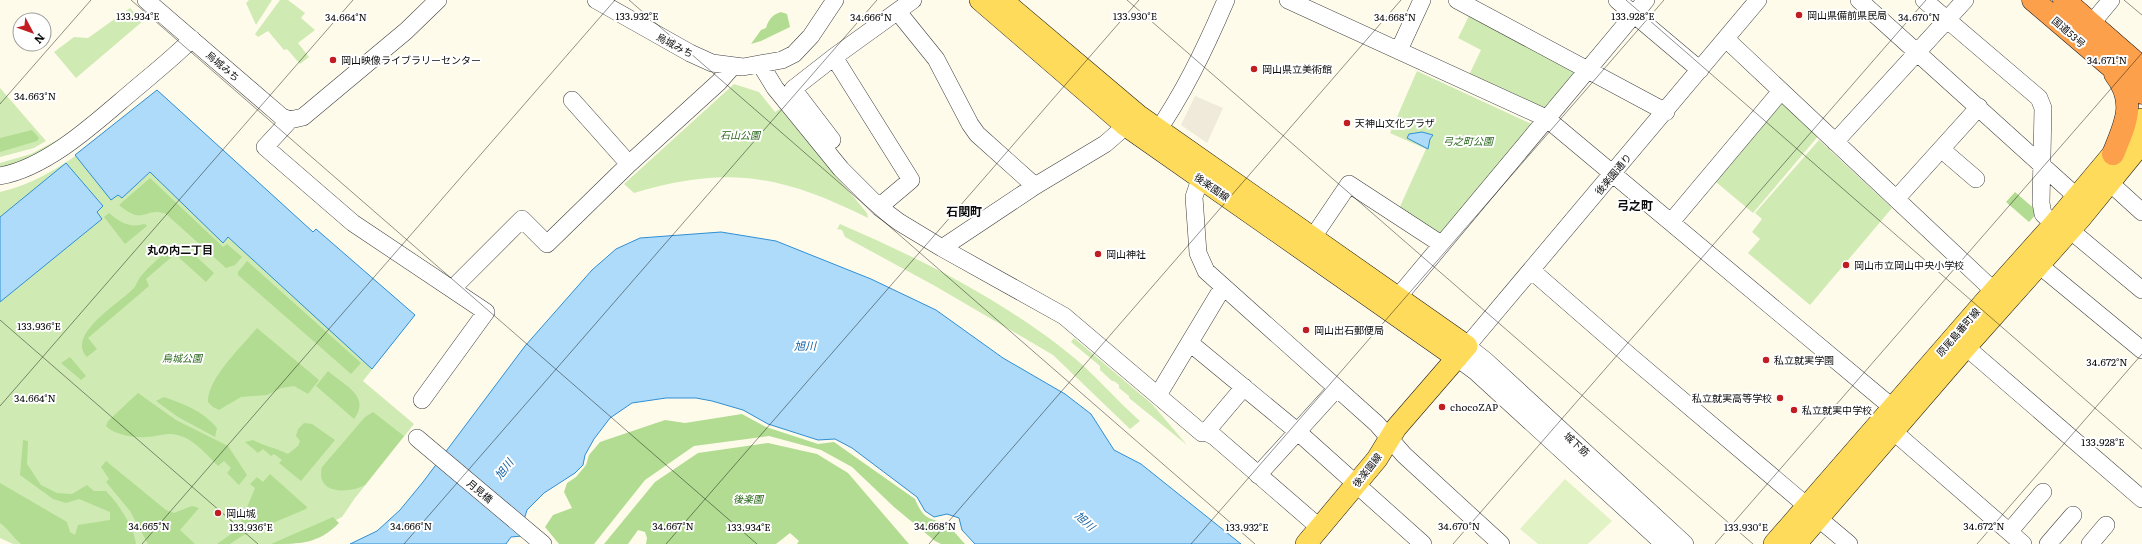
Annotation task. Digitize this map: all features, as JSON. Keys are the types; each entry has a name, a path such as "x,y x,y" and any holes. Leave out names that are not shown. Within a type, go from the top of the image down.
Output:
{"highway":[{"name":"国道53号","path":"2033,0 2130,63"},
{"name":"国道53号","path":"2064,0 2091,24 2130,63 2142,94"},
{"path":"2113,154 2125,126 2128,107 2122,84 2130,63"}],"main road":[{"name":"後楽園線","path":"980,0 1132,121 1462,352"},
{"name":"後楽園線","path":"1002,0 1132,121"},
{"name":"原尾島番町線","path":"1774,544 1813,512 1893,431 2039,265 2078,197 2142,119"},
{"name":"原尾島番町線","path":"1796,544 1813,512 1893,408 1994,291 2109,182 2142,144"},
{"name":"後楽園線","path":"1203,170 1312,237 1398,297 1462,352"},
{"name":"後楽園線","path":"1306,544 1377,459 1396,428 1462,352"}],"street":[{"name":"烏城みち","path":"146,0 282,117 290,120"},
{"name":"烏城みち","path":"596,0 690,53 712,63 734,66 761,65 782,60 802,47 820,25 835,0"},
{"path":"825,0 795,40 761,65 775,88 841,169 879,207 899,222 942,248 1064,316 1204,433 1215,437 1320,528"},
{"path":"841,169 843,158 833,141 793,89 834,57 913,0"},
{"path":"1154,136 1172,111 1202,56 1226,0"},
{"path":"1288,0 1546,118 1612,175 1672,222 1893,408"},
{"path":"1399,50 1422,0"},
{"path":"1458,0 1666,112"},
{"path":"1617,0 1700,70"},
{"path":"1398,297 1646,0"},
{"name":"後楽園通り","path":"1462,352 1666,112 1758,0"},
{"path":"1860,0 2078,197"},
{"path":"1924,0 2040,98 2043,108 2040,203 2043,214 2062,227 2142,290"},
{"path":"1835,142 1965,0"},
{"path":"2091,24 2111,0"},
{"path":"422,400 486,312 453,288 353,223 265,147 290,120 303,117 406,31 429,3"},
{"path":"898,12 936,59 970,124 977,134 1035,186"},
{"path":"0,176 28,167 68,144 119,103 192,39"},
{"path":"1726,39 1994,291"},
{"path":"834,57 911,180 879,207"},
{"path":"453,288 522,219 547,244 629,164 719,82 734,66"},
{"path":"1672,222 1781,91"},
{"path":"572,100 629,164"},
{"path":"1896,198 1979,107"},
{"path":"942,248 1035,186 1105,144 1132,121"},
{"path":"1941,149 1976,179"},
{"path":"1203,170 1194,198 1198,253 1206,271 1377,424 1404,455 1501,544"},
{"path":"2109,182 2142,212"},
{"path":"1312,237 1349,184 1441,244"},
{"path":"2039,265 2142,350"},
{"path":"1531,270 1630,357 1849,544"},
{"path":"1158,395 1223,287"},
{"path":"1190,343 1298,432 1423,544"},
{"path":"1966,347 2142,499"},
{"name":"城下筋","path":"1462,352 1476,372 1660,543"},
{"name":"城下筋","path":"1462,352 1486,361 1685,544"},
{"path":"1204,433 1244,387"},
{"path":"1258,475 1337,388"},
{"path":"1893,431 2023,544"},
{"name":"月見橋","path":"417,438 543,544"},
{"path":"2009,532 2043,492"},
{"path":"2048,544 2073,515"},
{"path":"2090,544 2106,525"}],"green space":[{"path":"249,0 272,0 256,25 246,3"},
{"path":"280,0 288,0 305,13 301,18 315,30 298,43 309,57 300,64 287,49 284,50 268,31 258,37 255,34"},
{"path":"130,8 143,21 76,78 54,52 74,37 88,38"},
{"path":"781,12 787,14 790,27 761,41 751,44 761,30 766,28 771,18"},
{"path":"1471,12 1578,69 1547,110 1469,75 1481,50 1458,38"},
{"name":"弓之町公園","path":"1417,71 1536,126 1442,237 1398,211 1426,149 1390,133"},
{"name":"石山公園","path":"734,84 759,92 775,112 780,109 867,213 868,218 837,203 808,192 781,184 754,179 726,177 698,179 667,184 634,193 624,184"},
{"path":"0,88 46,141 34,148 0,157"},
{"name":"烏城公園","path":"157,90 313,232 316,229 415,315 363,381 414,424 355,498 342,517 289,544 13,544 0,538 0,192 44,176 64,164 103,135"},
{"path":"1784,101 1820,134 1753,213 1716,182"},
{"path":"32,130 39,138 37,141 0,152 0,138"},
{"path":"59,139 60,142 38,155 0,169 0,163 31,154"},
{"path":"1819,140 1892,208 1810,305 1748,253 1760,239 1752,232 1762,219 1755,213"},
{"path":"150,178 223,247 227,244 242,257 235,265 226,268 166,214 153,212 144,215 134,215 119,205"},
{"path":"2015,192 2038,212 2029,222 2006,202"},
{"path":"109,213 117,220 126,224 145,224 147,226 125,244 104,217"},
{"path":"840,224 958,280 1014,314 1041,332 1077,360 1140,421 1130,429 1053,355 935,286 845,237 842,230 837,229"},
{"path":"177,246 187,248 214,273 206,282 175,254 146,279 149,286 88,338 97,349 87,357 82,348 83,339 89,329 97,320 134,288 145,271 153,263"},
{"path":"247,261 361,363 351,374 238,275 238,272"},
{"path":"257,328 319,380 308,394 294,386 281,388 267,395 241,397 219,410 213,407 208,402 209,393 213,383 226,363"},
{"path":"1074,338 1152,404 1187,445 1129,398 1129,396 1119,388 1119,385 1100,370 1100,366 1071,342"},
{"path":"70,357 86,376 81,380 61,363"},
{"path":"328,371 354,392 358,398 360,404 354,419 316,386"},
{"path":"138,393 176,420 228,446 247,475 239,485 227,473 231,468 224,461 218,466 194,443 183,437 169,434 150,437 131,436 114,432 106,426 108,421"},
{"path":"164,397 186,405 206,417 217,428 215,437 178,417 156,401"},
{"path":"373,412 404,436 365,485 350,490 334,490 328,487 323,482 321,476 322,467 365,417"},
{"path":"742,414 766,427 818,444 834,442 915,499 925,515 950,528 965,544 941,544 935,541 894,507 852,467 821,450 769,436 694,446 645,480 594,544 559,544 545,527 553,515 572,508 564,492 567,483 576,477 586,465 589,455 600,442 665,420 685,423"},
{"path":"304,423 312,424 335,440 301,481 279,463 282,460 274,454 271,456 263,449 258,453 245,442 253,440 288,454 298,446 300,441 296,436 298,429"},
{"path":"23,440 28,441 27,464 41,485 57,493 72,494 87,485 94,491 106,491 129,523 135,537 136,544 21,544 18,542 0,523 0,483 67,522 70,532 75,535 78,525 110,520 110,512 79,499 66,503 53,499 20,475"},
{"name":"後楽園","path":"768,443 817,454 848,473 909,544 797,544 799,541 790,533 776,544 646,544 647,538 645,532 638,530 628,544 604,544 655,482 698,453"},
{"path":"106,461 166,510 174,513 192,506 199,508 180,530 195,544 148,544 130,511 106,482 109,479 101,467"},
{"path":"270,474 307,507 306,509 242,536 230,544 217,544 238,529 255,488 250,484 257,477 263,482"},
{"path":"1565,479 1612,521 1588,544 1538,544 1520,529"},
{"path":"333,517 339,523 324,535 316,539 291,544 271,544"}],"shaded area":[{"path":"1195,96 1223,108 1207,143 1181,125"}],"water":[{"path":"157,90 313,232 316,229 415,315 372,369 228,237 223,243 150,172 122,198 118,195 111,200 75,155"},
{"path":"1422,132 1433,135 1430,139 1428,149 1407,138 1409,134"},
{"path":"66,163 103,206 97,212 102,219 0,302 0,217"},
{"name":"旭川","path":"721,232 776,241 871,279 936,310 1003,358 1065,394 1091,414 1114,450 1141,464 1241,544 975,544 962,530 959,518 947,514 934,517 925,511 917,497 852,448 835,439 818,440 768,424 743,410 712,401 696,398 666,398 632,403 610,418 594,439 585,455 583,465 575,473 544,493 527,510 523,523 522,536 511,537 506,544 350,544 377,531 400,510 423,482 525,346 592,270 616,249 640,238"}],"place":[{"name":"岡山県備前県民局","path":"1799,15"},
{"name":"岡山映像ライブラリーセンター","path":"333,60"},
{"name":"岡山県立美術館","path":"1254,69"},
{"name":"天神山文化プラザ","path":"1347,123"},
{"name":"岡山神社","path":"1098,254"},
{"name":"岡山市立岡山中央小学校","path":"1846,265"},
{"name":"岡山出石郵便局","path":"1306,330"},
{"name":"私立就実学園","path":"1766,360"},
{"name":"私立就実高等学校","path":"1780,398"},
{"name":"chocoZAP","path":"1442,407"},
{"name":"私立就実中学校","path":"1794,410"},
{"name":"岡山城","path":"218,513"}],"district":[{"name":"弓之町","path":"1635,206"},
{"name":"石関町","path":"964,212"},
{"name":"丸の内二丁目","path":"180,250"}]}
